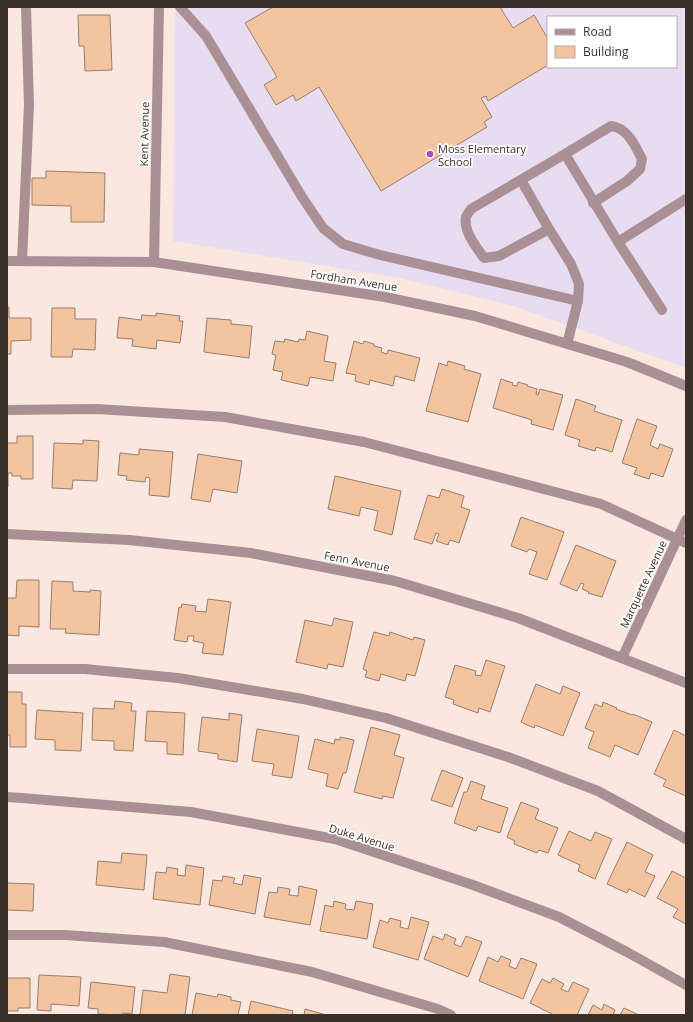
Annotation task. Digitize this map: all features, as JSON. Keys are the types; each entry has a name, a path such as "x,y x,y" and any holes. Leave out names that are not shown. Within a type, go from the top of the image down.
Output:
{"street":[{"path":"22,261 29,105 26,7"},
{"name":"Kent Avenue","path":"154,262 159,7"},
{"path":"180,7 206,36 302,197 323,228 343,244 387,257 578,301"},
{"path":"549,229 499,256 484,258 468,232 466,218 471,208 611,126 619,127 630,137 642,159 640,169 627,181 593,203"},
{"path":"565,154 593,203 662,310"},
{"path":"520,180 571,264 578,284 578,301 567,344"},
{"path":"618,242 686,199"},
{"name":"Fordham Avenue","path":"7,260 154,262 385,297 475,316 627,362 686,386"},
{"path":"7,410 97,409 224,417 364,442 600,504 682,541"},
{"name":"Marquette Avenue","path":"622,658 682,541 686,520"},
{"name":"Fenn Avenue","path":"7,534 129,540 251,553 380,578 518,618 686,683"},
{"path":"7,669 85,669 178,678 303,699 386,718 508,757 598,791 686,839"},
{"name":"Duke Avenue","path":"7,797 191,812 335,839 473,885 559,917 627,952 686,985"},
{"path":"7,935 65,935 164,942 312,972 424,1005 451,1015"}],"shaded area":[{"name":"Moss Elementary School","path":"175,7 686,7 686,368 514,306 399,278 173,241"}],"building":[{"path":"273,7 500,7 513,28 534,15 547,37 547,66 488,101 486,96 481,98 492,117 484,122 487,127 381,191 319,87 296,101 293,95 276,105 264,85 277,77 245,23"},
{"path":"78,15 110,15 112,70 85,71 84,46 79,46"},
{"path":"46,171 105,173 104,222 71,222 71,206 32,205 32,178 46,178"},
{"path":"7,307 9,307 9,318 31,318 31,340 11,341 11,354 7,354"},
{"path":"52,308 75,308 75,319 96,319 95,350 73,349 72,357 51,357"},
{"path":"156,313 180,316 179,321 183,321 180,343 157,340 156,349 132,346 133,339 117,338 119,317 141,320 142,315 156,316"},
{"path":"207,318 231,320 231,324 252,326 249,358 204,352"},
{"path":"307,331 328,336 324,361 336,363 333,381 310,377 308,386 281,380 283,372 273,370 276,355 272,354 275,341 284,342 285,339 298,342 299,339 305,340"},
{"path":"354,341 363,344 364,341 374,344 374,346 382,348 381,352 387,354 388,350 420,358 414,381 395,376 393,386 370,380 369,385 355,381 356,375 346,373"},
{"path":"448,361 465,366 464,369 481,374 468,422 426,411 439,363 447,366"},
{"path":"501,379 513,383 512,385 517,386 518,382 528,385 527,386 537,389 536,394 538,395 540,389 563,395 553,430 531,424 532,420 493,408"},
{"path":"576,399 596,406 594,411 622,420 612,452 596,447 595,451 578,446 580,440 565,435"},
{"path":"637,419 657,426 650,445 658,449 660,444 673,449 663,477 651,473 649,479 634,474 637,468 622,463"},
{"path":"17,436 33,436 33,479 21,479 21,476 12,476 12,473 8,473 7,487 7,443 17,443"},
{"path":"83,440 99,441 97,481 73,480 72,489 52,488 54,443 83,444"},
{"path":"139,449 173,452 169,497 149,495 150,478 146,477 145,482 126,480 127,476 118,475 120,453 139,455"},
{"path":"198,454 242,461 237,493 213,489 210,502 191,499"},
{"path":"335,476 401,491 392,535 374,530 378,511 361,507 359,516 328,509"},
{"path":"442,489 464,496 461,507 470,510 459,543 450,540 448,545 436,541 439,534 436,533 432,544 414,539 428,495 439,498"},
{"path":"521,517 564,532 547,580 529,574 537,552 529,549 527,552 511,546"},
{"path":"576,545 616,561 602,597 588,593 589,592 582,589 584,584 581,583 577,591 560,584"},
{"path":"17,580 39,580 39,627 19,626 19,636 7,635 7,598 16,598"},
{"path":"52,581 73,582 73,591 101,591 99,635 65,633 66,629 50,629"},
{"path":"208,599 231,602 223,655 202,653 204,643 193,641 194,636 188,636 187,642 174,640 179,607 181,608 182,604 196,606 195,611 206,612"},
{"path":"334,618 353,622 343,667 328,664 327,669 296,662 305,620 332,626"},
{"path":"374,632 389,636 390,632 413,640 414,637 425,640 415,676 407,674 405,681 381,674 379,681 365,677 367,671 363,669"},
{"path":"486,660 505,666 490,712 479,708 478,713 453,704 454,700 445,697 455,665 476,671 475,675 481,676"},
{"path":"536,684 560,694 563,686 580,693 563,736 535,725 534,728 521,722"},
{"path":"7,692 22,692 22,704 26,704 26,747 10,747 10,735 7,735"},
{"path":"115,701 132,703 131,711 136,711 133,751 114,750 114,741 92,740 93,708 114,709"},
{"path":"603,702 617,708 616,709 652,722 638,755 615,745 610,757 588,748 594,732 585,728 595,704 602,707"},
{"path":"37,710 83,713 81,751 55,750 55,740 35,739"},
{"path":"147,711 185,713 183,755 167,754 167,742 145,741"},
{"path":"229,713 242,715 237,762 218,759 218,754 198,751 202,717 229,720"},
{"path":"371,727 400,735 394,755 404,758 393,798 383,796 382,799 354,792"},
{"path":"257,729 299,736 292,778 272,775 274,764 252,761"},
{"path":"674,730 686,736 686,796 663,786 666,780 654,774"},
{"path":"340,737 354,740 346,773 343,773 338,789 326,786 328,774 308,769 315,739 334,744 335,739 340,740"},
{"path":"442,770 463,778 452,807 431,800"},
{"path":"471,781 485,786 481,799 508,808 500,833 478,826 476,831 454,823 464,792 467,792"},
{"path":"521,802 539,809 535,819 558,828 548,853 539,850 537,853 514,844 515,841 507,837"},
{"path":"569,831 591,841 595,832 612,839 595,879 578,871 580,865 558,855"},
{"path":"627,842 653,855 645,872 655,876 645,897 629,889 627,893 607,884"},
{"path":"122,853 147,855 144,890 96,885 98,861 121,863"},
{"path":"186,865 204,868 200,905 153,899 156,872 166,873 167,867 178,869 177,875 185,876"},
{"path":"672,871 686,878 686,924 673,917 678,909 657,898"},
{"path":"244,875 261,878 255,914 209,905 213,880 222,881 223,876 235,878 233,883 242,885"},
{"path":"7,883 34,884 33,911 7,910"},
{"path":"299,886 317,890 310,925 264,917 269,892 277,893 278,887 290,889 289,895 298,896"},
{"path":"334,901 346,904 345,909 354,910 356,901 373,904 367,939 320,931 325,905 333,907"},
{"path":"411,917 429,922 418,960 373,947 380,920 388,923 390,918 401,921 400,927 408,929"},
{"path":"445,934 456,939 454,944 461,947 466,936 482,942 468,977 424,959 433,936 443,940"},
{"path":"501,956 511,960 509,966 516,969 521,958 537,964 523,999 479,981 488,957 498,962"},
{"path":"170,974 190,977 185,1015 140,1015 143,990 167,993"},
{"path":"39,975 81,977 79,1006 51,1004 51,1011 37,1010"},
{"path":"7,978 30,978 30,1008 18,1008 18,1011 7,1011"},
{"path":"553,978 564,984 561,989 568,992 573,982 589,989 577,1015 554,1015 530,1003 542,979 550,983"},
{"path":"91,982 135,987 132,1014 98,1014 98,1009 88,1008"},
{"path":"196,993 217,997 218,994 231,997 231,1000 241,1002 238,1015 192,1015"},
{"path":"251,1001 293,1011 292,1015 248,1015"},
{"path":"604,1004 615,1010 613,1015 588,1015 593,1005 602,1010"},
{"path":"624,1008 639,1015 620,1015"},
{"path":"305,1009 326,1015 304,1015"}],"place":[{"name":"Moss Elementary School","path":"430,154"}]}
